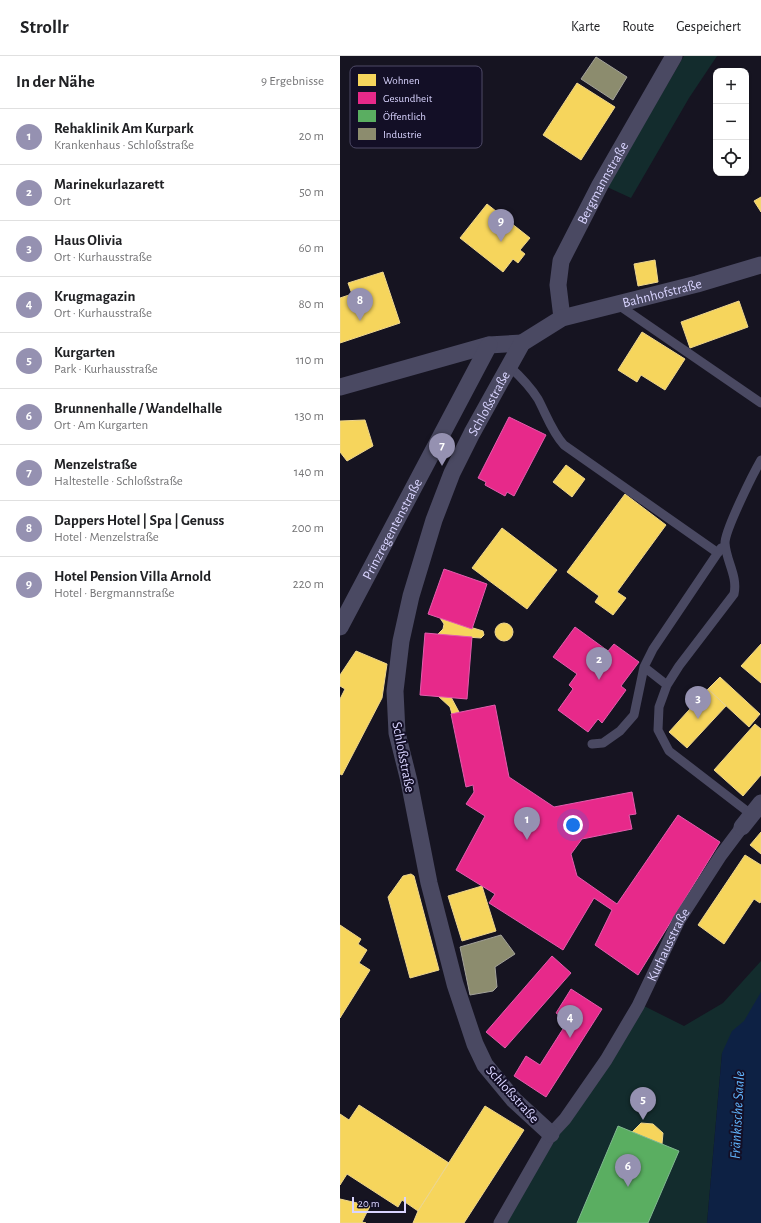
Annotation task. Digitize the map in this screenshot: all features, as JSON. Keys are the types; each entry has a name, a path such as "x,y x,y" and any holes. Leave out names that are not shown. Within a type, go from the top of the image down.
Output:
{"street":[{"name":"Bergmannstraße","path":"562,318 558,285 561,261 600,185 674,56"},
{"name":"Bahnhofstraße","path":"562,318 761,265"},
{"path":"340,387 488,346 522,342 562,318"},
{"name":"Schloßstraße","path":"522,342 455,466 434,520 411,596 401,641 395,690 397,733 429,883 454,984 475,1044 485,1065 514,1100 551,1134"},
{"name":"Prinzregentenstraße","path":"340,627 488,346"},
{"name":"Kurhausstraße","path":"500,1223 551,1134 565,1119 584,1092 638,1006 679,920 721,855 752,815"}],"lane":[{"path":"617,304 761,403"},
{"path":"509,366 524,380 533,392 558,438 564,444 718,553"},
{"path":"592,744 603,743 620,731 634,715 644,667 653,649 725,542 749,482 761,460"},
{"path":"725,542 736,585 734,594 703,628 667,685 659,707 658,730 669,751 752,815"},
{"path":"644,667 667,685"}],"green space":[{"path":"684,56 717,56 689,98 631,198 607,187"},
{"path":"761,961 761,1035 722,1053 707,1223 500,1223 644,1006 684,1026 723,1003"}],"water":[{"name":"Fränkische Saale","path":"761,992 761,1223 707,1223 722,1053 732,1031 744,1021"}],"building: Wohnen":[{"path":"577,83 615,107 581,160 543,135"},
{"path":"761,197 761,212 754,201"},
{"path":"487,204 530,238 520,250 525,254 518,263 513,259 503,272 460,238"},
{"path":"655,260 658,282 638,286 634,264"},
{"path":"383,272 400,323 340,343 340,298 352,294 348,283"},
{"path":"739,301 748,327 690,348 681,322"},
{"path":"642,332 685,359 665,390 641,375 637,382 618,370"},
{"path":"365,420 373,446 347,461 340,452 340,421"},
{"path":"566,465 585,479 572,497 553,482"},
{"path":"625,494 666,525 617,592 626,598 613,615 595,602 599,596 567,572"},
{"path":"502,528 557,570 527,609 472,568"},
{"path":"440,618 483,631 484,635 481,638 437,635 443,629 444,624"},
{"path":"504,623 508,624 512,628 512,636 508,640 504,641 500,640 496,636 495,632 496,628 500,624"},
{"path":"761,644 761,683 741,666"},
{"path":"356,651 387,664 382,698 342,775 340,774 340,699 345,689 340,686 340,675"},
{"path":"720,677 760,714 749,727 708,689"},
{"path":"708,689 726,706 687,748 669,732"},
{"path":"438,696 451,697 459,712 452,714 450,707"},
{"path":"755,724 761,729 761,775 743,796 714,770"},
{"path":"761,832 761,854 750,845"},
{"path":"745,855 761,865 761,901 760,903 754,899 724,944 698,925"},
{"path":"411,874 414,876 439,970 410,978 388,897 403,876"},
{"path":"482,886 496,931 462,941 448,896"},
{"path":"340,925 361,939 358,944 367,950 359,963 370,970 340,1018"},
{"path":"359,1105 449,1163 418,1211 402,1200 398,1207 347,1174 340,1185 340,1114 349,1120"},
{"path":"485,1106 524,1130 464,1223 413,1223 418,1211"},
{"path":"641,1123 653,1124 663,1133 662,1144 632,1132"},
{"path":"340,1199 370,1206 362,1222 366,1223 340,1223"}],"building: Gesundheit":[{"path":"509,417 546,435 514,496 507,492 505,496 485,485 486,482 478,478"},
{"path":"444,569 487,584 472,629 428,614"},
{"path":"575,627 608,651 614,644 639,662 621,686 626,690 602,723 598,719 588,732 558,710 573,689 569,685 577,674 553,657"},
{"path":"425,633 472,637 467,699 420,695"},
{"path":"495,705 509,777 554,807 632,792 636,814 629,815 632,829 582,839 571,854 577,876 617,904 678,815 720,842 638,975 595,945 612,910 594,898 563,950 489,903 495,894 456,870 485,816 466,804 474,792 473,785 466,787 451,714"},
{"path":"552,956 571,973 505,1048 486,1032"},
{"path":"571,989 602,1009 546,1097 514,1076 526,1056 540,1065 568,1021 556,1013"}],"building: Öffentlich":[{"path":"618,1126 679,1151 648,1223 577,1223"}],"building: Industrie":[{"path":"596,57 627,77 613,100 581,79"},
{"path":"501,935 515,954 495,967 497,987 493,991 470,995 460,947"}],"place":[{"name":"Hotel Pension Villa Arnold","path":"501,242"},
{"name":"Dappers Hotel | Spa | Genuss","path":"360,321"},
{"name":"Menzelstraße","path":"442,466"},
{"name":"Marinekurlazarett","path":"599,680"},
{"name":"Haus Olivia","path":"698,719"},
{"name":"Rehaklinik Am Kurpark","path":"527,840"},
{"name":"Krugmagazin","path":"570,1038"},
{"name":"Kurgarten","path":"643,1120"},
{"name":"Brunnenhalle / Wandelhalle","path":"628,1187"}]}
